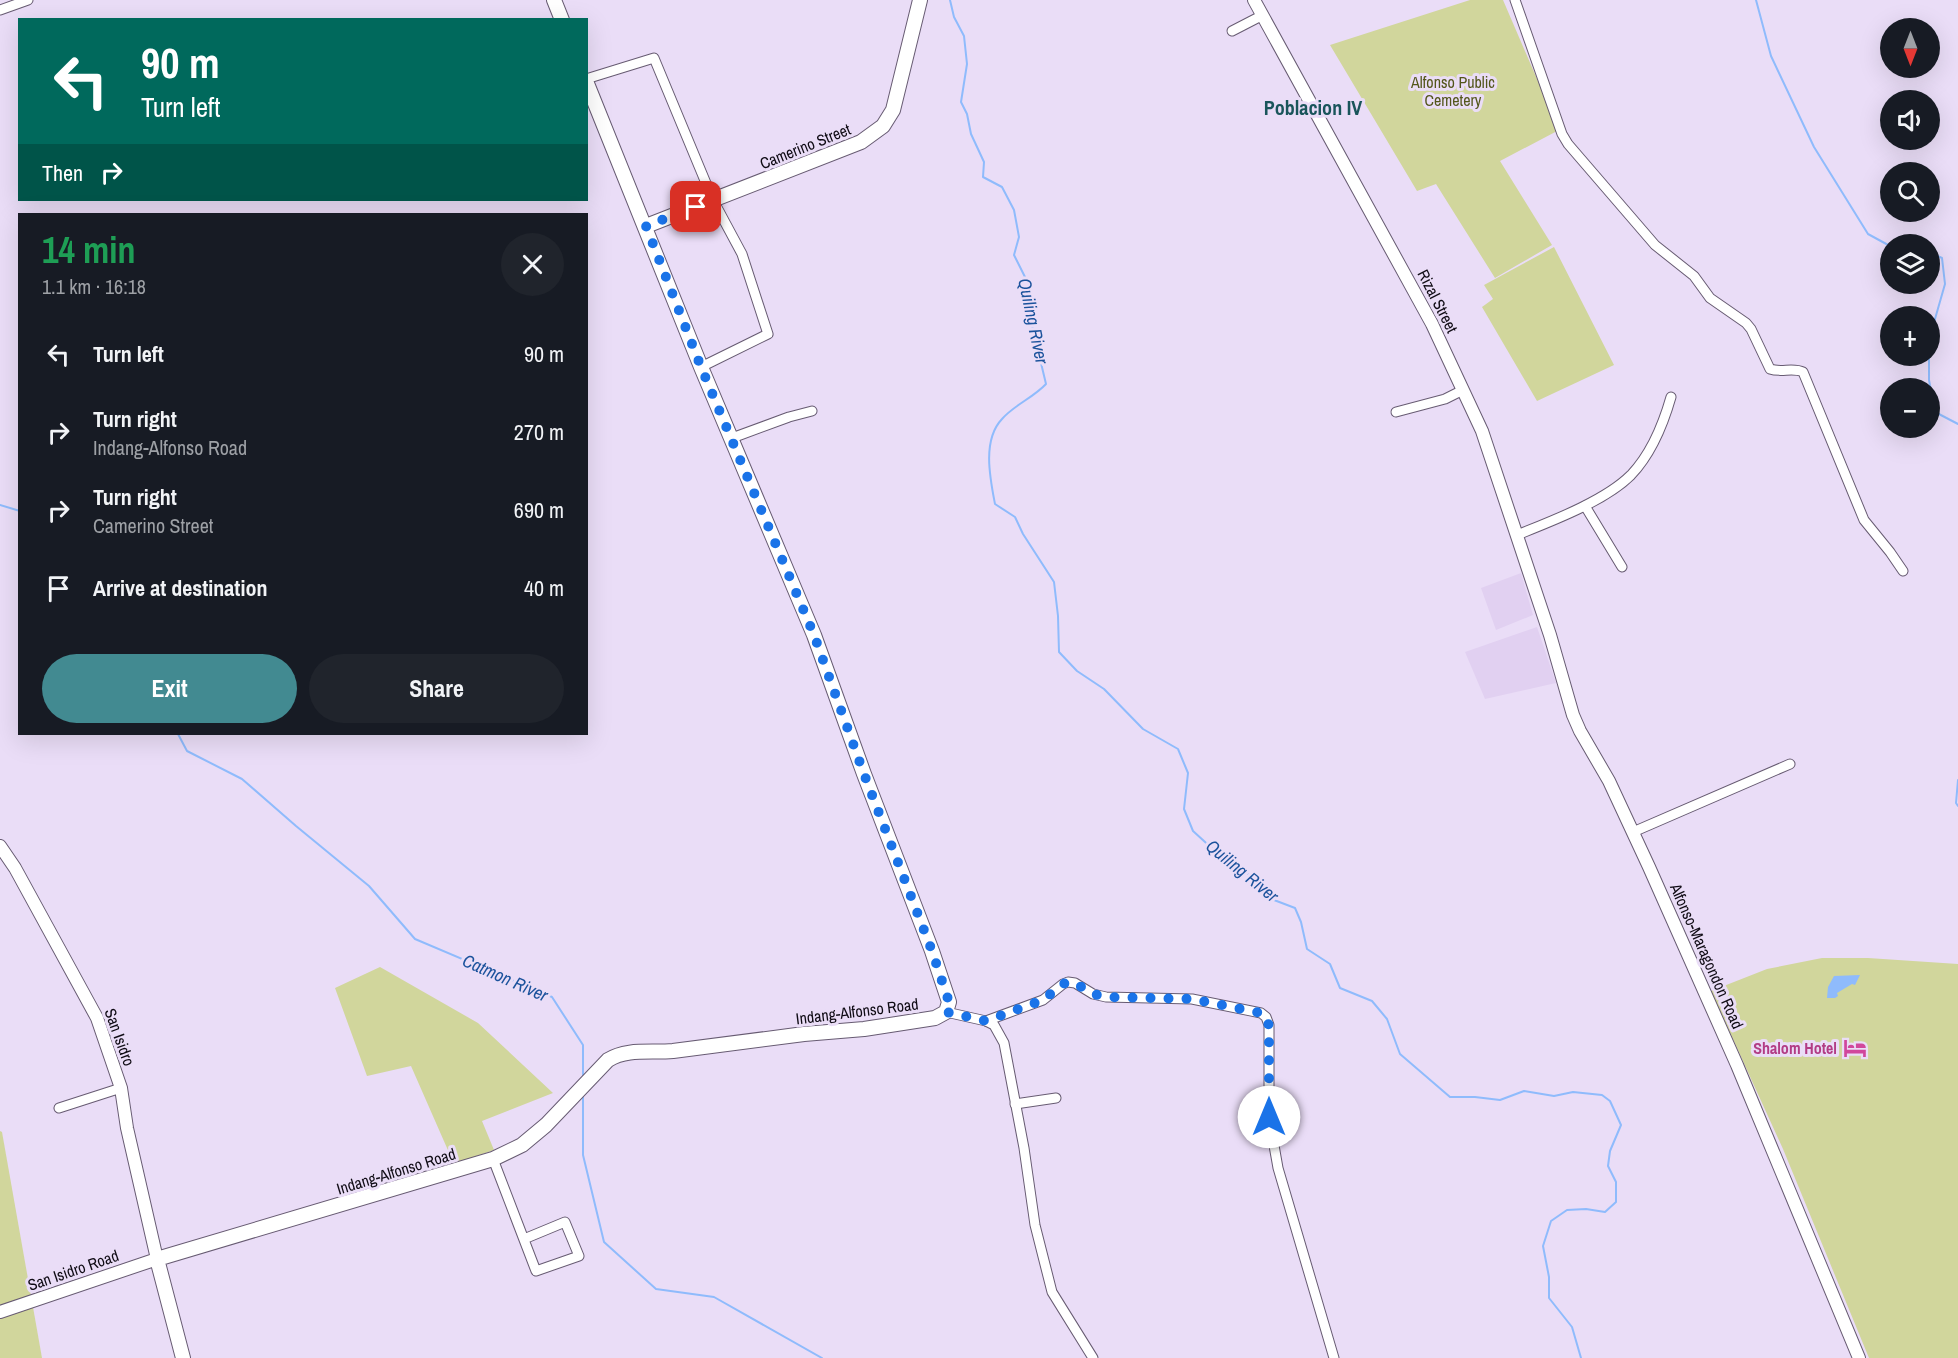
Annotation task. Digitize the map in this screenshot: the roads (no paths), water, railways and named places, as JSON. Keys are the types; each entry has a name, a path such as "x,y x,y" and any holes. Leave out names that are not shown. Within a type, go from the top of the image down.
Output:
{"main road":[{"path":"554,0 561,18"},
{"name":"Camerino Street","path":"646,226 861,142 883,126 892,110 920,0"},
{"path":"588,85 701,367 814,635 932,951 949,1002 946,1012"},
{"name":"Indang-Alfonso Road","path":"157,1259 493,1159 522,1144 546,1125 608,1060 616,1055 632,1052 663,1052 804,1034 864,1029 934,1018 946,1012"},
{"path":"157,1259 183,1358"}],"street":[{"path":"0,10 28,0"},
{"name":"Rizal Street","path":"1254,0 1432,324 1463,390 1482,431 1551,635"},
{"path":"1515,0 1562,134 1568,144 1656,245 1694,276 1710,298 1746,322 1770,369 1801,370 1803,372 1864,520 1903,571"},
{"path":"1232,31 1263,15"},
{"path":"588,79 654,58 713,200 742,255 768,334 701,367"},
{"path":"1396,412 1444,399 1463,390"},
{"path":"1517,535 1585,506 1615,489 1632,473 1655,440 1671,397"},
{"path":"732,438 812,411"},
{"path":"1585,506 1622,567"},
{"name":"Alfonso-Maragondon Road","path":"1551,635 1573,715 1609,781 1633,832 1737,1065 1859,1358"},
{"path":"1633,832 1790,764"},
{"name":"San Isidro","path":"0,846 15,868 97,1018 121,1088 127,1128 157,1259"},
{"path":"986,1021 1043,1000 1068,982 1075,983 1093,994 1106,997 1192,999 1261,1013 1266,1017 1269,1026 1269,1117 1278,1168 1334,1358"},
{"path":"946,1012 994,1025 1004,1043 1035,1225 1052,1293 1093,1358"},
{"path":"59,1108 121,1088"},
{"path":"1015,1104 1056,1098"},
{"path":"493,1159 536,1270 579,1256 565,1222 524,1239"},
{"name":"San Isidro Road","path":"0,1312 157,1259"}],"water":[{"path":"1860,975 1855,985 1852,984 1837,993 1838,996 1835,998 1827,998 1828,987 1834,976"}],"waterway":[{"name":"Quiling River","path":"950,0 954,17 964,36 967,64 961,102 967,114 971,134 984,162 983,177 1002,187 1014,210 1019,237 1014,255 1028,283 1030,317 1046,384 1007,414 996,428 990,448 991,483 995,504 1015,517 1023,534 1054,582 1059,652 1077,671 1104,689 1143,729 1178,749 1188,773 1184,809 1193,831 1227,862 1260,881 1274,900 1295,908 1301,922 1307,949 1330,964 1340,988 1372,1001 1387,1019 1400,1054 1450,1097 1500,1100 1524,1091 1554,1096 1573,1092 1602,1095 1610,1101 1621,1125 1610,1151 1608,1166 1616,1182 1616,1202 1605,1212 1586,1209 1567,1210 1551,1221 1543,1246 1549,1277 1549,1298 1572,1327 1581,1358"},
{"path":"1756,0 1771,56 1814,147 1868,234 1880,241"},
{"path":"1940,257 1945,284 1929,340 1929,380 1935,412 1958,424"},
{"name":"Catmon River","path":"0,505 18,510"},
{"name":"Catmon River","path":"179,735 187,751 242,779 369,886 415,939 552,997 583,1045 583,1079"},
{"path":"1958,780 1956,803 1958,806"},
{"name":"Catmon River","path":"583,1094 583,1155 604,1242 656,1289 714,1297 822,1358"}],"place":[{"name":"Shalom Hotel","path":"1855,1048"}],"district":[{"name":"Poblacion IV","path":"1313,108"}],"park label":[{"name":"Alfonso Public Cemetery","path":"1453,91"}]}
